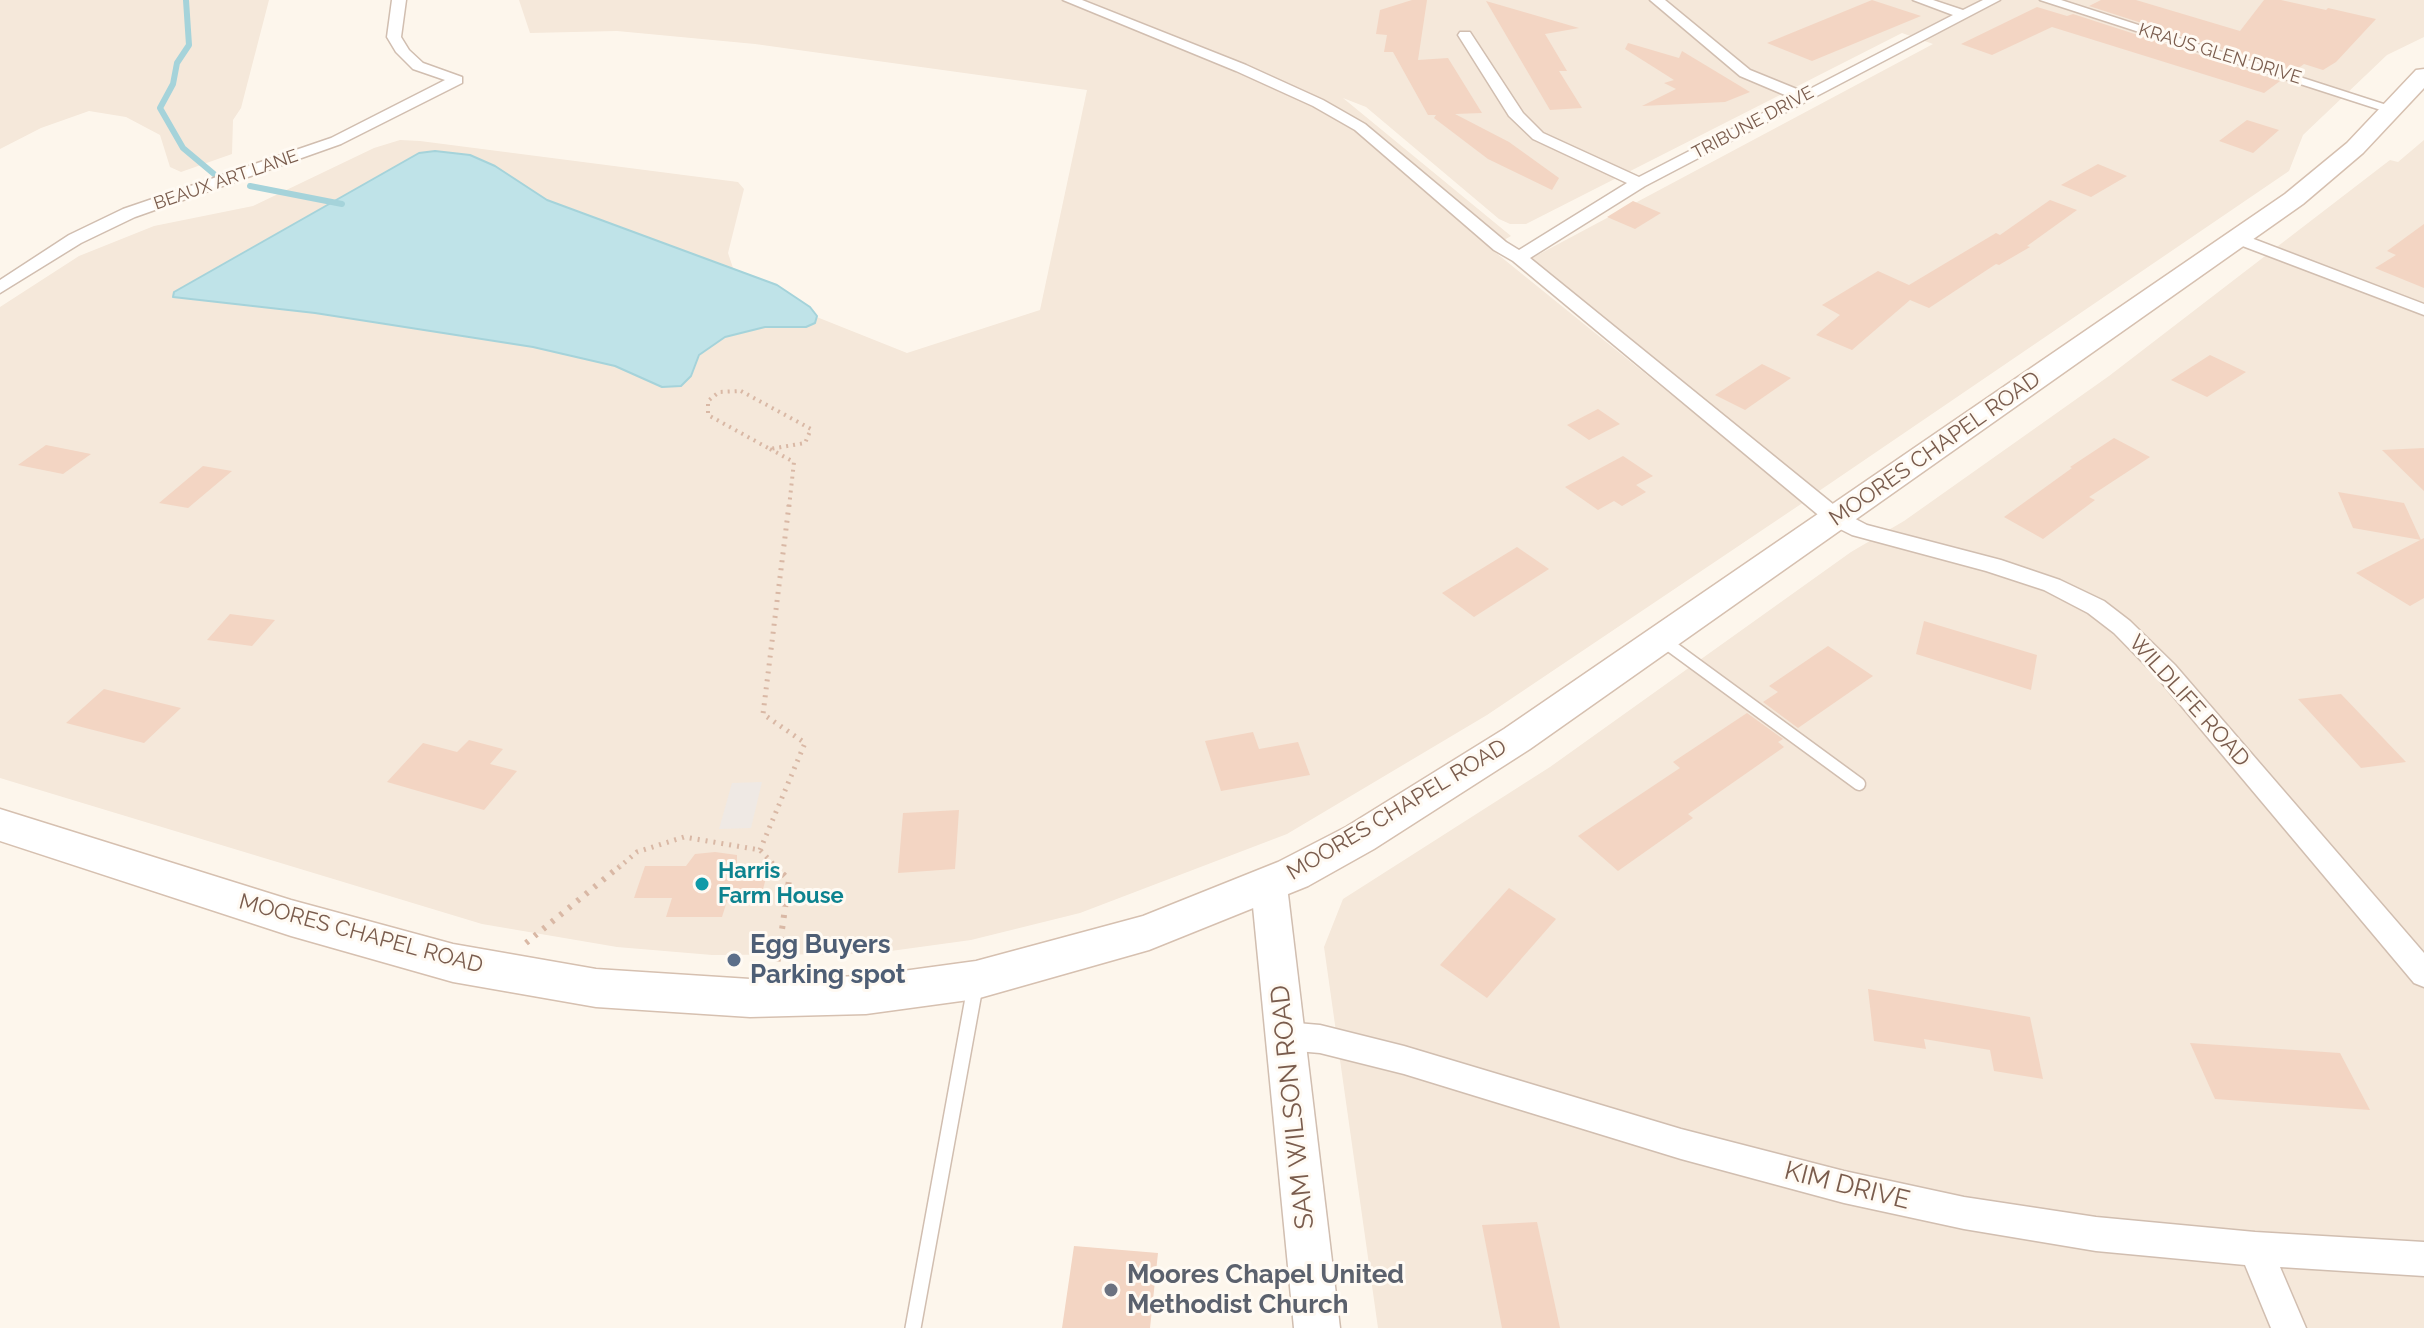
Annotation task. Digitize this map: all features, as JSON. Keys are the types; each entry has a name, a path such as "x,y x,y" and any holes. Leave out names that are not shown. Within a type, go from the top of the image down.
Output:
{"main road":[{"name":"MOORES CHAPEL ROAD","path":"0,825 291,918 453,963 596,988 695,997 866,995 976,980 1149,932 1269,886 1360,838 1517,739 2238,238 2329,171 2424,75"}],"street":[{"name":"BEAUX ART LANE","path":"0,288 75,239 129,213 336,141 457,80 418,66 403,52 394,37 399,0"},
{"name":"WILDLIFE ROAD","path":"1070,0 1241,68 1348,120 1836,518 1860,530 1993,565 2052,585 2096,607 2122,627 2166,671 2424,974"},
{"path":"1657,0 1745,73 1803,97"},
{"path":"1920,0 1962,14"},
{"name":"TRIBUNE DRIVE","path":"1519,257 1639,183 1993,0"},
{"name":"KRAUS GLEN DRIVE","path":"2047,0 2392,109"},
{"path":"1465,35 1517,116 1538,136 1639,183"},
{"path":"2238,238 2424,310"},
{"name":"SAM WILSON ROAD","path":"1269,886 1317,1328"},
{"name":"KIM DRIVE","path":"1285,1036 1320,1039 1404,1060 1681,1144 1844,1187 1964,1213 2096,1234 2255,1249 2424,1259"},
{"path":"2255,1249 2289,1328"}],"lane":[{"path":"1661,639 1859,784"},
{"path":"913,1328 976,980"}],"path":[{"path":"760,850 805,743 763,714 794,462 770,449 708,415 708,401 719,392 741,391 811,429 805,443 770,449"},
{"path":"493,970 637,852 684,837 760,850 789,880 772,998"}],"shaded area":[{"path":"0,0 269,0 241,108 233,120 232,154 181,172 170,167 160,135 126,117 89,111 41,128 0,149"},
{"path":"519,0 2424,0 2424,37 2387,55 2303,135 2289,171 1819,491 1532,258 1933,44 1902,33 1526,224 1510,224 1499,219 1366,107 1343,98 1511,236 1490,248 1804,502 1487,715 1287,834 1080,913 971,940 869,954 712,955 617,947 482,924 0,778 0,307 79,256 154,226 253,206 374,148 400,140 420,141 738,182 744,189 728,253 739,286 907,353 1040,310 1087,90 755,44 617,31 530,33"},
{"path":"2424,140 2424,1328 1378,1328 1324,947 1343,899 1550,767 1851,552 1904,521 2109,376 2390,160 2398,162"},
{"path":"762,782 751,828 719,829 732,783"}],"water":[{"path":"435,151 470,155 495,166 547,200 777,285 810,307 817,316 815,323 806,327 765,327 725,337 699,355 691,376 681,386 662,387 615,366 533,347 315,313 173,297 174,292 419,153"}],"building":[{"path":"1412,0 1427,0 1418,60 1448,58 1482,113 1455,114 1509,142 1559,178 1552,190 1488,159 1434,118 1436,115 1428,115 1393,52 1384,52 1387,35 1376,34 1380,10"},
{"path":"1872,0 1921,16 1812,61 1767,43"},
{"path":"2101,0 2136,0 2240,31 2264,0 2281,0 2376,19 2336,62 2323,70 2304,64 2293,72 2089,6"},
{"path":"1486,1 1579,28 1545,34 1567,71 1559,71 1582,108 1550,110"},
{"path":"2037,7 2067,16 2073,14 2280,81 2264,93 2052,27 1992,55 1961,44"},
{"path":"1628,43 1679,58 1682,51 1750,92 1725,102 1642,106 1676,89 1664,83 1674,80 1625,49"},
{"path":"2247,120 2279,130 2253,153 2219,141"},
{"path":"2098,164 2127,176 2091,197 2061,185"},
{"path":"2050,200 2077,210 2027,246 2030,247 1996,264 1929,308 1910,300 1852,350 1816,335 1840,315 1822,305 1878,271 1909,285 1996,233 2000,235"},
{"path":"1633,201 1661,213 1635,229 1607,217"},
{"path":"2424,224 2424,288 2375,268 2396,255 2387,251"},
{"path":"2210,355 2246,372 2207,397 2171,380"},
{"path":"1762,364 1791,378 1745,410 1715,395"},
{"path":"1598,409 1620,424 1589,440 1567,425"},
{"path":"2114,438 2150,457 2089,497 2095,500 2043,539 2004,517 2070,467"},
{"path":"46,445 91,454 63,474 18,465"},
{"path":"2424,448 2424,491 2382,450"},
{"path":"1623,456 1653,476 1636,485 1646,492 1622,506 1614,501 1598,510 1565,487"},
{"path":"203,466 232,471 188,508 159,503"},
{"path":"2338,492 2404,503 2421,540 2353,528"},
{"path":"2424,538 2424,598 2410,606 2356,573"},
{"path":"1517,547 1549,569 1474,617 1442,593"},
{"path":"230,614 275,620 252,646 207,640"},
{"path":"1924,621 2037,655 2031,690 1916,654"},
{"path":"1828,646 1873,676 1798,728 1763,702 1778,692 1769,686"},
{"path":"104,689 181,708 144,743 66,723"},
{"path":"2341,694 2406,762 2361,768 2298,699"},
{"path":"1747,713 1783,739 1778,742 1784,747 1688,814 1693,818 1618,871 1578,836 1680,768 1673,762"},
{"path":"1253,732 1259,749 1298,742 1310,775 1221,791 1205,741"},
{"path":"469,740 503,749 490,764 517,771 484,810 387,782 423,743 457,752"},
{"path":"959,810 955,869 898,873 903,813"},
{"name":"Harris Farm House","path":"715,852 737,855 737,870 768,870 760,901 727,901 722,917 666,917 672,898 634,898 645,866 686,866 695,854"},
{"path":"1509,888 1556,919 1487,998 1440,965"},
{"path":"1868,989 2030,1017 2043,1079 1994,1071 1990,1050 1924,1039 1926,1049 1874,1041"},
{"path":"2190,1043 2340,1053 2370,1110 2215,1099"},
{"path":"1537,1222 1560,1328 1502,1328 1482,1225"},
{"name":"Moores Chapel United Methodist Church","path":"1074,1246 1158,1253 1150,1328 1062,1328"}],"waterway":[{"path":"186,0 189,45 177,63 173,84 160,108 183,148 214,174"},
{"path":"250,186 342,204"}],"place":[{"name":"Harris Farm House","path":"702,884"},
{"name":"Egg Buyers Parking spot","path":"734,960"},
{"name":"Moores Chapel United Methodist Church","path":"1111,1290"}]}
